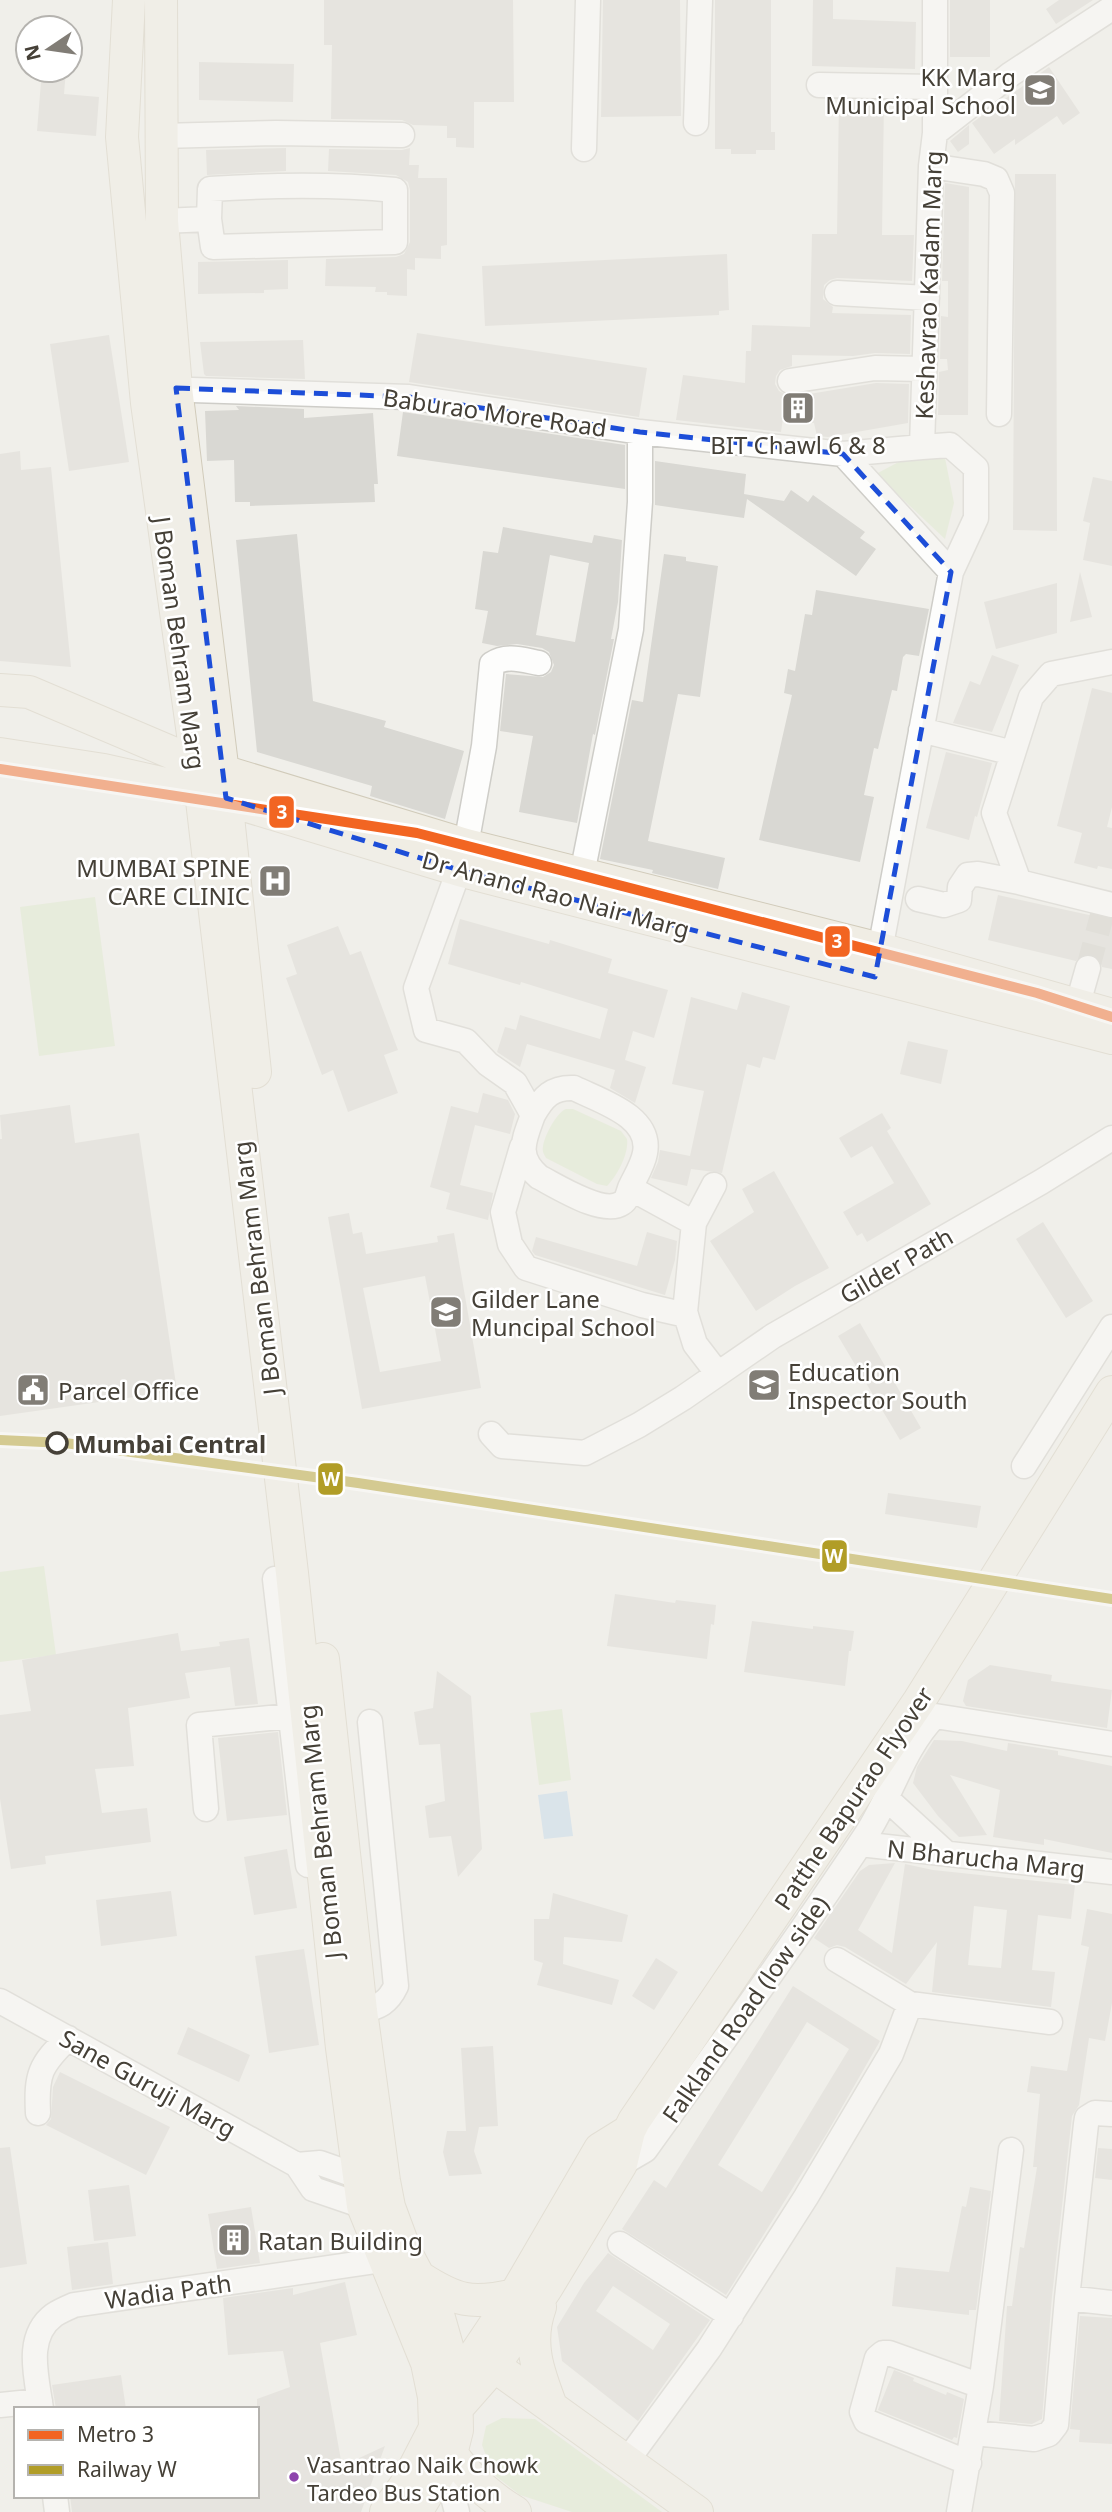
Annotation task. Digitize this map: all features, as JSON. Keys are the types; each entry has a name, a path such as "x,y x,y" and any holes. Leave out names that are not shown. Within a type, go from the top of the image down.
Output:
{"main road":[{"name":"J Boman Behram Marg","path":"129,0 122,137 161,388 211,781 330,1815 350,2014 374,2193 403,2264 426,2363 446,2422"},
{"name":"J Boman Behram Marg","path":"161,0 161,388"},
{"name":"Dr Anand Rao Nair Marg","path":"0,690 29,692 211,781 462,858 878,963 1112,1015"},
{"name":"Dr Anand Rao Nair Marg","path":"0,754 104,770 211,781"},
{"name":"Dr Anand Rao Nair Marg","path":"462,858 582,874 878,963 1112,1038"},
{"name":"Patthe Bapurao Flyover","path":"632,2126 928,1687 1112,1392"},
{"path":"485,2360 547,2287 621,2164 632,2126"},
{"path":"386,2512 485,2360 515,2295 600,2149 632,2126"},
{"name":"J Boman Behram Marg","path":"403,2264 437,2311 446,2422"},
{"path":"403,2264 436,2288 463,2300 476,2301 515,2295"},
{"path":"547,2287 537,2316 533,2353 551,2406"},
{"path":"437,2311 485,2360 697,2512"},
{"path":"416,2512 446,2422"},
{"path":"446,2422 481,2487 515,2512"}],"street":[{"path":"584,149 588,0"},
{"path":"696,123 700,0"},
{"path":"934,133 935,0"},
{"name":"Keshavrao Kadam Marg","path":"878,963 951,572 976,518 976,468 950,445 922,447 934,133 1011,74 1112,8"},
{"path":"818,85 935,87"},
{"path":"162,136 276,133 402,135"},
{"path":"931,166 984,174 996,179 1002,193 999,414"},
{"path":"364,187 395,190 395,242 213,247 209,219 210,189 364,187"},
{"path":"162,222 209,219"},
{"path":"837,293 927,298"},
{"path":"790,382 875,368 924,369"},
{"name":"Baburao More Road","path":"161,388 409,397 639,432 843,454 922,447"},
{"path":"582,874 631,629 640,502 639,432"},
{"path":"843,454 951,572"},
{"path":"533,1115 515,1083 488,1064 466,1041 426,1030 416,988 462,858 484,746 492,664 512,658 539,663"},
{"path":"1019,882 994,813 1031,697 1051,674 1112,662"},
{"path":"921,730 1013,753"},
{"path":"918,899 944,905 959,900 960,887 968,875 978,874 1019,882 1106,908"},
{"path":"1077,1006 1088,968"},
{"path":"522,1147 524,1157 539,1177 592,1203 602,1206 622,1204 642,1164 646,1142 643,1132 631,1118 574,1088 548,1094 541,1101 522,1147 503,1212 510,1244 526,1268 642,1305 686,1315"},
{"name":"Gilder Path","path":"491,1434 502,1446 584,1453 639,1425 773,1336 1041,1182 1112,1138"},
{"path":"714,1185 694,1223 686,1315 695,1344 718,1374"},
{"path":"630,1188 694,1223"},
{"path":"1024,1466 1112,1326"},
{"path":"275,1579 324,1994 350,2014 377,2007 389,2000 396,1986 370,1722"},
{"path":"206,1809 199,1725 290,1716"},
{"name":"Falkland Road (low side)","path":"621,2164 645,2150 802,1930 860,1844 887,1799 914,1743 935,1716 1112,1744"},
{"path":"887,1799 946,1853"},
{"name":"N Bharucha Marg","path":"860,1844 1112,1872"},
{"path":"837,1960 910,2004 1050,2022"},
{"name":"Sane Guruji Marg","path":"0,2001 297,2165 313,2189 374,2193"},
{"path":"626,2462 731,2316 862,2106 891,2054 910,2004"},
{"path":"38,2113 39,2075 46,2060 68,2038"},
{"path":"974,2433 1034,2439 1049,2434 1056,2425 1087,2118 1095,2113 1112,2115"},
{"path":"959,2512 981,2386 1010,2150"},
{"path":"620,2244 731,2316"},
{"name":"Wadia Path","path":"41,2405 33,2358 40,2331 53,2316 74,2305 403,2264"},
{"path":"1067,2298 1112,2303"},
{"path":"969,2463 866,2421 862,2412 877,2358 883,2353 981,2386"},
{"path":"0,2405 41,2405"},
{"path":"446,2422 457,2512"}],"highlighted area":[{"path":"176,388 409,397 640,432 843,454 951,572 875,977 459,870 226,798"}],"green space":[{"path":"908,457 945,458 954,503 945,539 876,474"},
{"path":"95,897 115,1046 39,1056 20,907"},
{"path":"566,1109 573,1109 621,1131 627,1139 622,1164 607,1186 597,1184 546,1158 543,1147 548,1131 555,1119"},
{"path":"44,1566 56,1655 0,1662 0,1572"},
{"path":"562,1709 571,1780 539,1785 530,1713"},
{"path":"502,2418 535,2419 662,2512 572,2512 520,2495 493,2474 482,2445 486,2426"}],"water":[{"path":"567,1791 573,1836 544,1839 538,1795"}],"building":[{"path":"324,0 513,0 514,102 474,102 474,148 456,147 456,138 447,138 447,126 413,125 402,120 331,119 332,45 324,45"},
{"path":"603,0 680,0 681,116 601,117"},
{"path":"715,0 771,0 771,132 775,132 775,150 756,150 756,154 731,154 731,149 715,149"},
{"path":"813,0 833,0 833,19 916,22 915,69 812,66"},
{"path":"950,0 990,0 990,57 950,57"},
{"path":"1059,0 1093,0 1056,24 1046,9"},
{"path":"199,62 294,64 293,102 199,100"},
{"name":"KK Marg Municipal School","path":"1049,67 1080,113 1063,125 1057,116 1015,145 1015,139 994,154 972,123"},
{"path":"41,84 65,84 64,94 99,97 96,136 37,131"},
{"path":"839,100 884,101 882,235 914,235 912,281 837,278 824,285 823,299 833,307 832,313 911,315 910,354 792,355 792,366 780,370 775,384 779,391 791,397 876,383 909,384 908,423 828,437 817,436 814,423 783,418 781,432 676,420 683,375 745,383 746,351 751,351 752,325 810,327 812,234 837,234"},
{"path":"969,125 969,144 958,152 950,141"},
{"path":"286,148 286,171 207,175 206,150"},
{"path":"410,148 409,165 419,165 418,178 447,178 447,245 441,246 441,259 415,258 415,270 407,269 407,296 375,292 376,287 325,286 326,259 396,257 404,254 410,242 408,182 396,175 328,171 329,149"},
{"path":"1015,174 1056,174 1057,531 1013,530"},
{"path":"945,183 969,187 968,415 938,415 939,372 948,370 947,359 940,359 941,316 948,317 948,281 942,281"},
{"path":"727,254 729,310 719,311 719,315 485,326 482,266"},
{"path":"288,260 288,289 264,290 264,293 198,294 198,262"},
{"path":"417,333 647,368 639,417 409,382"},
{"path":"109,335 129,462 69,471 50,344"},
{"path":"303,340 305,379 204,374 200,342"},
{"path":"236,406 304,409 304,418 373,413 378,484 374,484 375,502 250,506 250,502 235,502 234,460 207,461 205,411 239,410"},
{"path":"403,412 625,445 625,489 397,456"},
{"path":"20,451 21,470 51,467 71,667 0,661 0,454"},
{"path":"655,461 746,474 744,494 784,501 791,490 808,502 813,495 865,532 860,538 876,549 856,576 747,499 744,518 655,505"},
{"path":"1093,477 1112,481 1112,566 1083,560 1090,523 1083,521"},
{"path":"503,527 592,543 594,535 622,540 618,602 611,639 614,639 577,823 519,812 533,736 500,731 506,674 543,677 551,672 554,665 549,652 542,648 482,643 488,611 475,609 483,551 498,553","holes":["550,555 589,563 575,642 536,635"]},
{"path":"297,534 313,701 386,721 384,727 464,751 445,819 370,796 372,786 257,752 236,540"},
{"path":"664,554 718,566 700,697 678,694 648,841 725,858 718,889 652,873 653,870 600,859 632,700 643,702"},
{"path":"1080,572 1092,617 1070,622"},
{"path":"1057,583 1057,633 996,649 984,602"},
{"path":"816,590 929,609 919,656 906,654 903,657 897,691 892,690 878,749 874,748 864,795 874,797 860,862 759,840 792,695 784,693 788,669 795,671 805,614 812,615"},
{"path":"992,655 1019,665 992,732 953,723 970,681 980,685"},
{"path":"1092,688 1112,693 1112,807 1107,827 1112,828 1112,869 1098,866 1097,869 1074,863 1082,833 1057,826"},
{"path":"946,752 992,763 969,840 926,828"},
{"path":"998,895 1112,920 1112,969 1102,967 1099,958 1091,954 1084,954 1076,961 988,940"},
{"path":"460,919 549,944 550,940 612,959 608,973 668,990 654,1038 633,1031 625,1060 646,1067 635,1103 610,1088 615,1070 527,1044 520,1067 497,1052 505,1027 516,1030 520,1015 600,1039 608,1009 521,982 520,985 448,964"},
{"path":"338,926 350,955 361,951 398,1050 384,1055 398,1093 348,1112 333,1070 322,1075 286,978 297,974 287,945"},
{"path":"742,992 790,1006 775,1060 763,1057 760,1068 747,1064 722,1173 691,1169 687,1186 651,1178 660,1150 690,1156 704,1091 672,1084 691,997 737,1010"},
{"path":"908,1041 948,1050 941,1084 900,1074"},
{"path":"483,1093 508,1100 515,1114 510,1134 475,1125 460,1185 493,1193 488,1220 446,1209 450,1193 430,1187 451,1106 478,1113"},
{"path":"70,1105 75,1143 139,1133 177,1391 0,1416 0,1115"},
{"path":"882,1113 891,1128 887,1131 931,1204 867,1242 862,1233 857,1236 843,1212 894,1183 872,1146 851,1158 839,1138"},
{"path":"774,1171 829,1268 756,1311 710,1241 754,1212 742,1189"},
{"path":"349,1213 353,1234 362,1232 366,1254 438,1242 437,1236 454,1233 481,1388 362,1409 328,1217","holes":["425,1276 441,1361 380,1372 363,1288"]},
{"path":"1043,1222 1093,1301 1066,1318 1016,1239"},
{"path":"647,1232 677,1241 675,1260 665,1295 535,1255 532,1251 536,1237 637,1266"},
{"path":"860,1323 921,1428 900,1440 838,1336"},
{"path":"888,1493 981,1506 977,1528 885,1514"},
{"path":"615,1594 675,1603 676,1600 716,1605 707,1659 607,1646"},
{"path":"752,1621 854,1631 845,1686 744,1672"},
{"path":"178,1633 181,1651 220,1646 219,1642 249,1638 258,1704 235,1706 230,1667 185,1673 190,1698 128,1708 134,1766 95,1769 102,1813 147,1808 151,1842 45,1856 46,1864 11,1869 0,1799 0,1715 31,1711 22,1660"},
{"path":"990,1665 1052,1675 1051,1681 1112,1690 1107,1728 966,1706 963,1701 968,1680"},
{"path":"437,1671 471,1696 482,1849 458,1877 451,1836 429,1838 425,1806 445,1801 440,1744 419,1745 414,1712 433,1708"},
{"path":"278,1732 287,1815 227,1821 218,1738"},
{"path":"934,1740 962,1741 1007,1751 1008,1743 1058,1751 1058,1755 1112,1766 1112,1853 1044,1839 1044,1845 993,1837 1000,1790 950,1775 987,1835 959,1837 938,1816 913,1783 917,1767"},
{"path":"287,1849 297,1908 254,1915 244,1857"},
{"path":"895,1863 858,1930 892,1953 905,1864 933,1870 1075,1885 1071,1919 1038,1915 1032,1970 1055,1972 1051,2007 932,1992 937,1942 906,1984 845,1947 837,1945 829,1948 814,1938 860,1871 869,1865","holes":["974,1906 1007,1910 1001,1968 968,1965"]},
{"path":"171,1891 177,1936 101,1946 96,1900"},
{"path":"553,1893 628,1915 622,1942 564,1937 563,1964 619,1980 612,2005 537,1985 543,1963 534,1960 534,1919 549,1919"},
{"path":"1087,1909 1112,1914 1112,2003 1105,2041 1089,2038 1079,2105 1072,2116 1052,2296 1042,2419 1032,2424 999,2421 1007,2306 1012,2306 1020,2247 1024,2248 1037,2167 1033,2167 1040,2094 1027,2092 1031,2066 1067,2071 1089,1947 1081,1945"},
{"path":"304,1949 319,2045 269,2053 255,1956"},
{"path":"656,1958 678,1972 654,2010 632,1996"},
{"path":"793,1986 880,2041 827,2133 726,2295 622,2229 654,2180 666,2188","holes":["807,2022 849,2049 762,2192 718,2165"]},
{"path":"188,2027 250,2055 239,2082 177,2054"},
{"path":"493,2046 498,2126 479,2127 474,2151 482,2174 449,2176 443,2152 447,2131 466,2131 461,2048"},
{"path":"60,2072 170,2127 146,2175 46,2125 51,2119 53,2087"},
{"path":"10,2147 27,2264 0,2268 0,2148"},
{"path":"1098,2148 1112,2149 1112,2180 1095,2178"},
{"path":"129,2185 136,2236 94,2241 88,2190"},
{"path":"970,2187 991,2191 976,2310 969,2310 969,2315 892,2306 896,2267 949,2272 962,2206 966,2207"},
{"name":"Ratan Building","path":"251,2207 260,2263 217,2269 208,2214"},
{"path":"108,2242 113,2284 72,2290 67,2247"},
{"path":"608,2253 710,2320 638,2421 562,2361 557,2327 584,2283","holes":["613,2286 670,2324 653,2350 596,2311"]},
{"path":"345,2282 357,2335 320,2343 342,2466 385,2446 361,2512 72,2512 70,2498 259,2498 257,2399 290,2387 283,2351 228,2355 223,2298 293,2288 293,2295"},
{"path":"1080,2316 1112,2318 1112,2444 1079,2442 1080,2430 1070,2429"},
{"path":"894,2370 946,2395 947,2392 964,2399 957,2438 952,2440 878,2410"},
{"path":"121,2375 126,2407 56,2407 52,2385"}],"tunnel":[{"path":"1088,968 1102,915"}],"metro line":[{"name":"3","path":"0,769 417,833 1037,993 1112,1017"}],"rail line":[{"name":"W","path":"0,1440 65,1443 358,1483 1112,1599"}],"place":[{"name":"KK Marg Municipal School","path":"1040,90"},
{"name":"BIT Chawl 6 & 8","path":"798,408"},
{"name":"MUMBAI SPINE CARE CLINIC","path":"275,881"},
{"name":"Gilder Lane Muncipal School","path":"446,1312"},
{"name":"Education Inspector South","path":"764,1385"},
{"name":"Parcel Office","path":"33,1390"},
{"name":"Mumbai Central","path":"57,1443"},
{"name":"Ratan Building","path":"234,2240"},
{"name":"Vasantrao Naik Chowk Tardeo Bus Station","path":"294,2477"}]}
